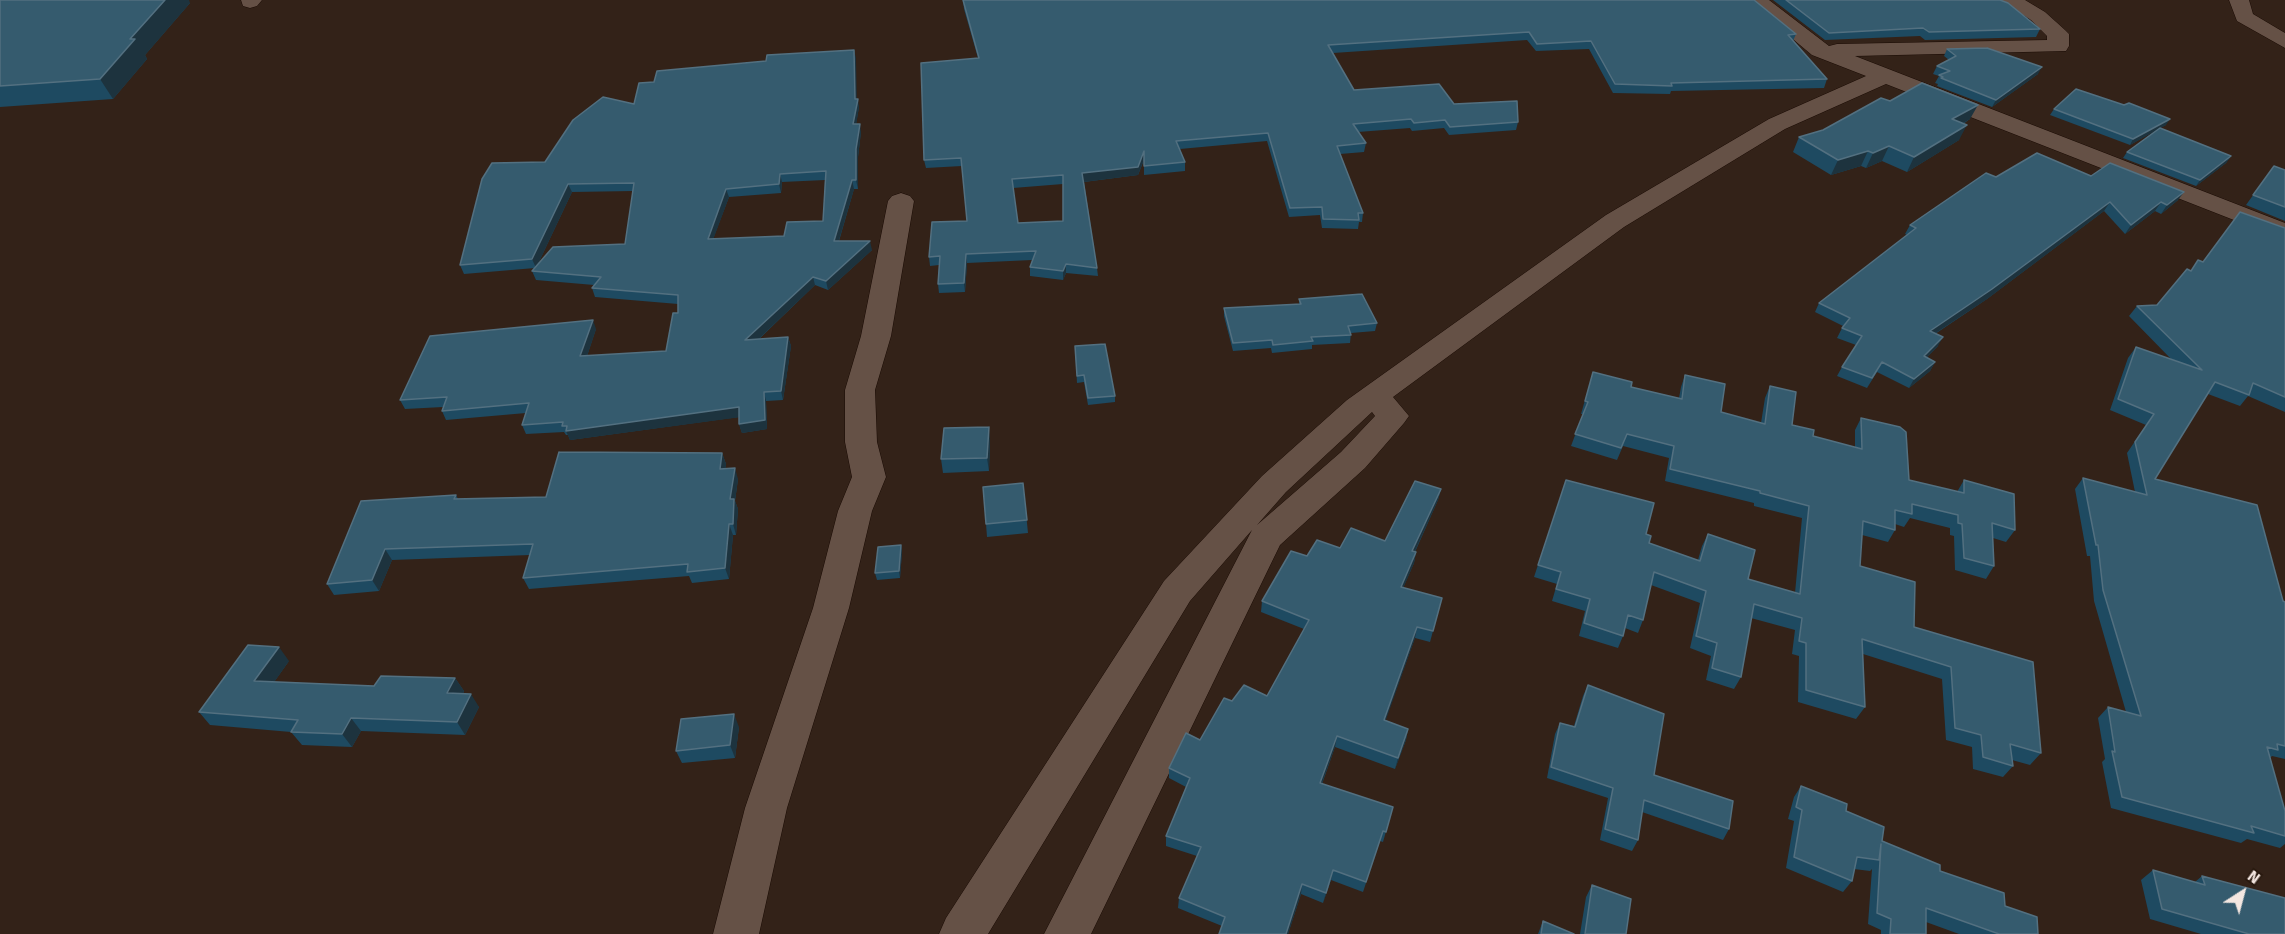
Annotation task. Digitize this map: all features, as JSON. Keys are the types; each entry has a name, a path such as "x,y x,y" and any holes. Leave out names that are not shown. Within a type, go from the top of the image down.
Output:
{"street":[{"path":"1756,0 1820,50 2285,232"},
{"path":"1820,50 2058,46 2058,34 2038,16 2010,0"},
{"path":"2239,0 2244,17 2285,42"},
{"path":"962,934 1177,591 1274,484 1374,395 1615,221 1777,124 1885,76"},
{"path":"736,934 766,808 831,608 855,511 869,477 861,442 860,390 876,336 901,201"},
{"path":"1067,934 1266,537 1353,460 1393,417 1374,395"}],"building":[{"path":"0,0 165,0 130,39 135,39 100,79 0,86"},
{"path":"963,0 1754,0 1796,34 1788,35 1827,79 1671,83 1672,86 1615,84 1591,41 1537,44 1529,32 1328,45 1354,90 1439,84 1454,104 1517,101 1518,122 1450,127 1445,120 1414,123 1411,119 1353,124 1366,143 1337,146 1363,213 1358,213 1359,220 1323,219 1322,207 1290,208 1268,133 1176,141 1185,162 1144,166 1144,151 1138,167 1082,173 1097,268 1066,264 1063,271 1030,267 1036,251 966,254 964,283 938,284 940,256 929,257 932,222 967,221 961,158 924,160 921,63 979,58","holes":["1063,175 1063,221 1018,223 1012,179"]},
{"path":"1786,0 2000,0 2008,3 2040,29 1929,32 1923,28 1829,33"},
{"path":"1987,48 2042,67 1996,100 1941,78 1943,77 1939,75 1950,71 1937,66 1956,56 1947,49"},
{"path":"854,50 855,99 858,99 853,124 860,124 856,149 856,180 852,180 834,241 870,241 826,281 813,277 745,340 788,337 781,391 764,392 765,420 739,424 739,407 566,431 567,426 562,426 563,422 522,425 529,403 442,411 447,397 400,400 430,336 593,320 580,356 666,351 673,313 678,313 678,295 592,288 601,277 532,271 553,247 625,244 634,183 568,184 532,259 460,265 482,179 492,163 545,162 573,120 603,97 634,104 639,83 654,82 657,71 766,61 767,55","holes":["826,171 823,221 787,222 784,236 708,239 726,189 779,184 780,174"]},
{"path":"1922,83 1978,105 1952,119 1967,125 1914,157 1889,146 1873,153 1868,151 1838,160 1799,137 1823,130 1881,98 1890,101"},
{"path":"2076,89 2124,105 2129,103 2170,119 2133,139 2054,109"},
{"path":"2160,128 2231,156 2200,180 2127,152"},
{"path":"2037,153 2091,176 2110,163 2184,192 2167,205 2161,202 2131,225 2110,202 1992,289 1930,331 1943,337 1924,356 1935,362 1914,379 1882,362 1872,378 1842,367 1862,336 1842,328 1850,318 1819,303 1916,228 1910,225 1986,173 1996,177"},
{"path":"2274,166 2285,170 2285,207 2253,195"},
{"path":"2240,212 2285,228 2285,397 2253,383 2249,395 2215,382 2155,479 2257,505 2285,602 2285,746 2277,744 2278,750 2267,747 2285,811 2285,836 2251,826 2254,833 2122,797 2112,751 2115,752 2108,707 2141,716 2103,590 2098,545 2096,545 2083,478 2147,495 2135,442 2154,414 2118,399 2136,347 2202,370 2137,306 2157,305 2187,269 2191,271 2198,260 2203,262"},
{"path":"1362,294 1377,323 1348,326 1351,335 1311,337 1313,341 1273,345 1272,340 1233,343 1224,308 1301,304 1299,299"},
{"path":"1105,344 1115,396 1088,398 1084,375 1077,376 1075,346"},
{"path":"1593,372 1632,382 1631,387 1682,399 1685,375 1725,384 1721,412 1765,424 1770,386 1796,392 1792,425 1814,430 1813,436 1862,449 1861,418 1900,427 1906,432 1909,480 1964,493 1964,480 2014,494 2015,530 1992,523 1994,566 1964,558 1962,524 1958,523 1958,515 1912,504 1912,514 1895,510 1895,530 1863,521 1860,566 1915,582 1914,627 2033,662 2041,753 2010,744 2013,766 1983,757 1981,735 1955,728 1951,667 1862,639 1865,707 1806,690 1806,643 1799,641 1802,618 1754,604 1741,677 1712,668 1717,643 1696,636 1706,591 1654,572 1643,620 1628,615 1623,636 1584,623 1590,599 1556,589 1561,572 1538,565 1566,480 1654,503 1646,534 1651,536 1649,543 1700,561 1708,534 1755,550 1748,579 1800,594 1809,506 1760,493 1760,491 1670,469 1674,446 1627,434 1621,448 1575,434 1588,402 1585,401"},
{"path":"989,427 987,458 941,459 944,428"},
{"path":"559,452 722,453 720,469 735,468 730,499 734,499 733,524 729,524 725,568 687,572 688,564 523,578 533,544 385,549 372,580 327,584 361,501 456,495 454,499 546,497"},
{"path":"1415,481 1441,489 1412,551 1416,552 1401,587 1442,598 1433,631 1417,627 1384,720 1408,729 1398,758 1337,736 1320,783 1393,807 1386,832 1383,831 1366,882 1333,870 1326,893 1302,884 1286,934 1219,934 1225,917 1179,898 1201,847 1166,836 1190,778 1169,768 1186,733 1200,740 1224,698 1232,701 1244,685 1267,696 1309,620 1262,601 1291,551 1307,556 1317,540 1340,548 1351,528 1385,541"},
{"path":"1023,483 1027,520 986,524 983,487"},
{"path":"901,545 899,571 875,573 878,547"},
{"path":"248,645 279,647 254,681 374,686 381,676 455,678 447,693 471,694 457,722 351,718 342,734 291,732 298,720 199,712"},
{"path":"1588,685 1664,714 1654,775 1733,801 1729,829 1644,800 1638,840 1605,829 1613,788 1551,767 1560,723 1575,727"},
{"path":"734,714 730,745 676,751 681,719"},
{"path":"1801,786 1847,804 1846,811 1884,827 1882,841 1940,865 1940,871 2004,893 2005,906 2037,917 2038,934 1999,934 1926,908 1926,934 1890,934 1891,919 1877,913 1881,844 1879,860 1857,857 1852,881 1794,857 1802,810 1796,807"},
{"path":"2153,870 2205,885 2202,876 2285,898 2285,934 2249,934 2162,909"},
{"path":"1592,885 1631,899 1626,934 1585,934"},
{"path":"1543,921 1574,934 1541,934"}]}
